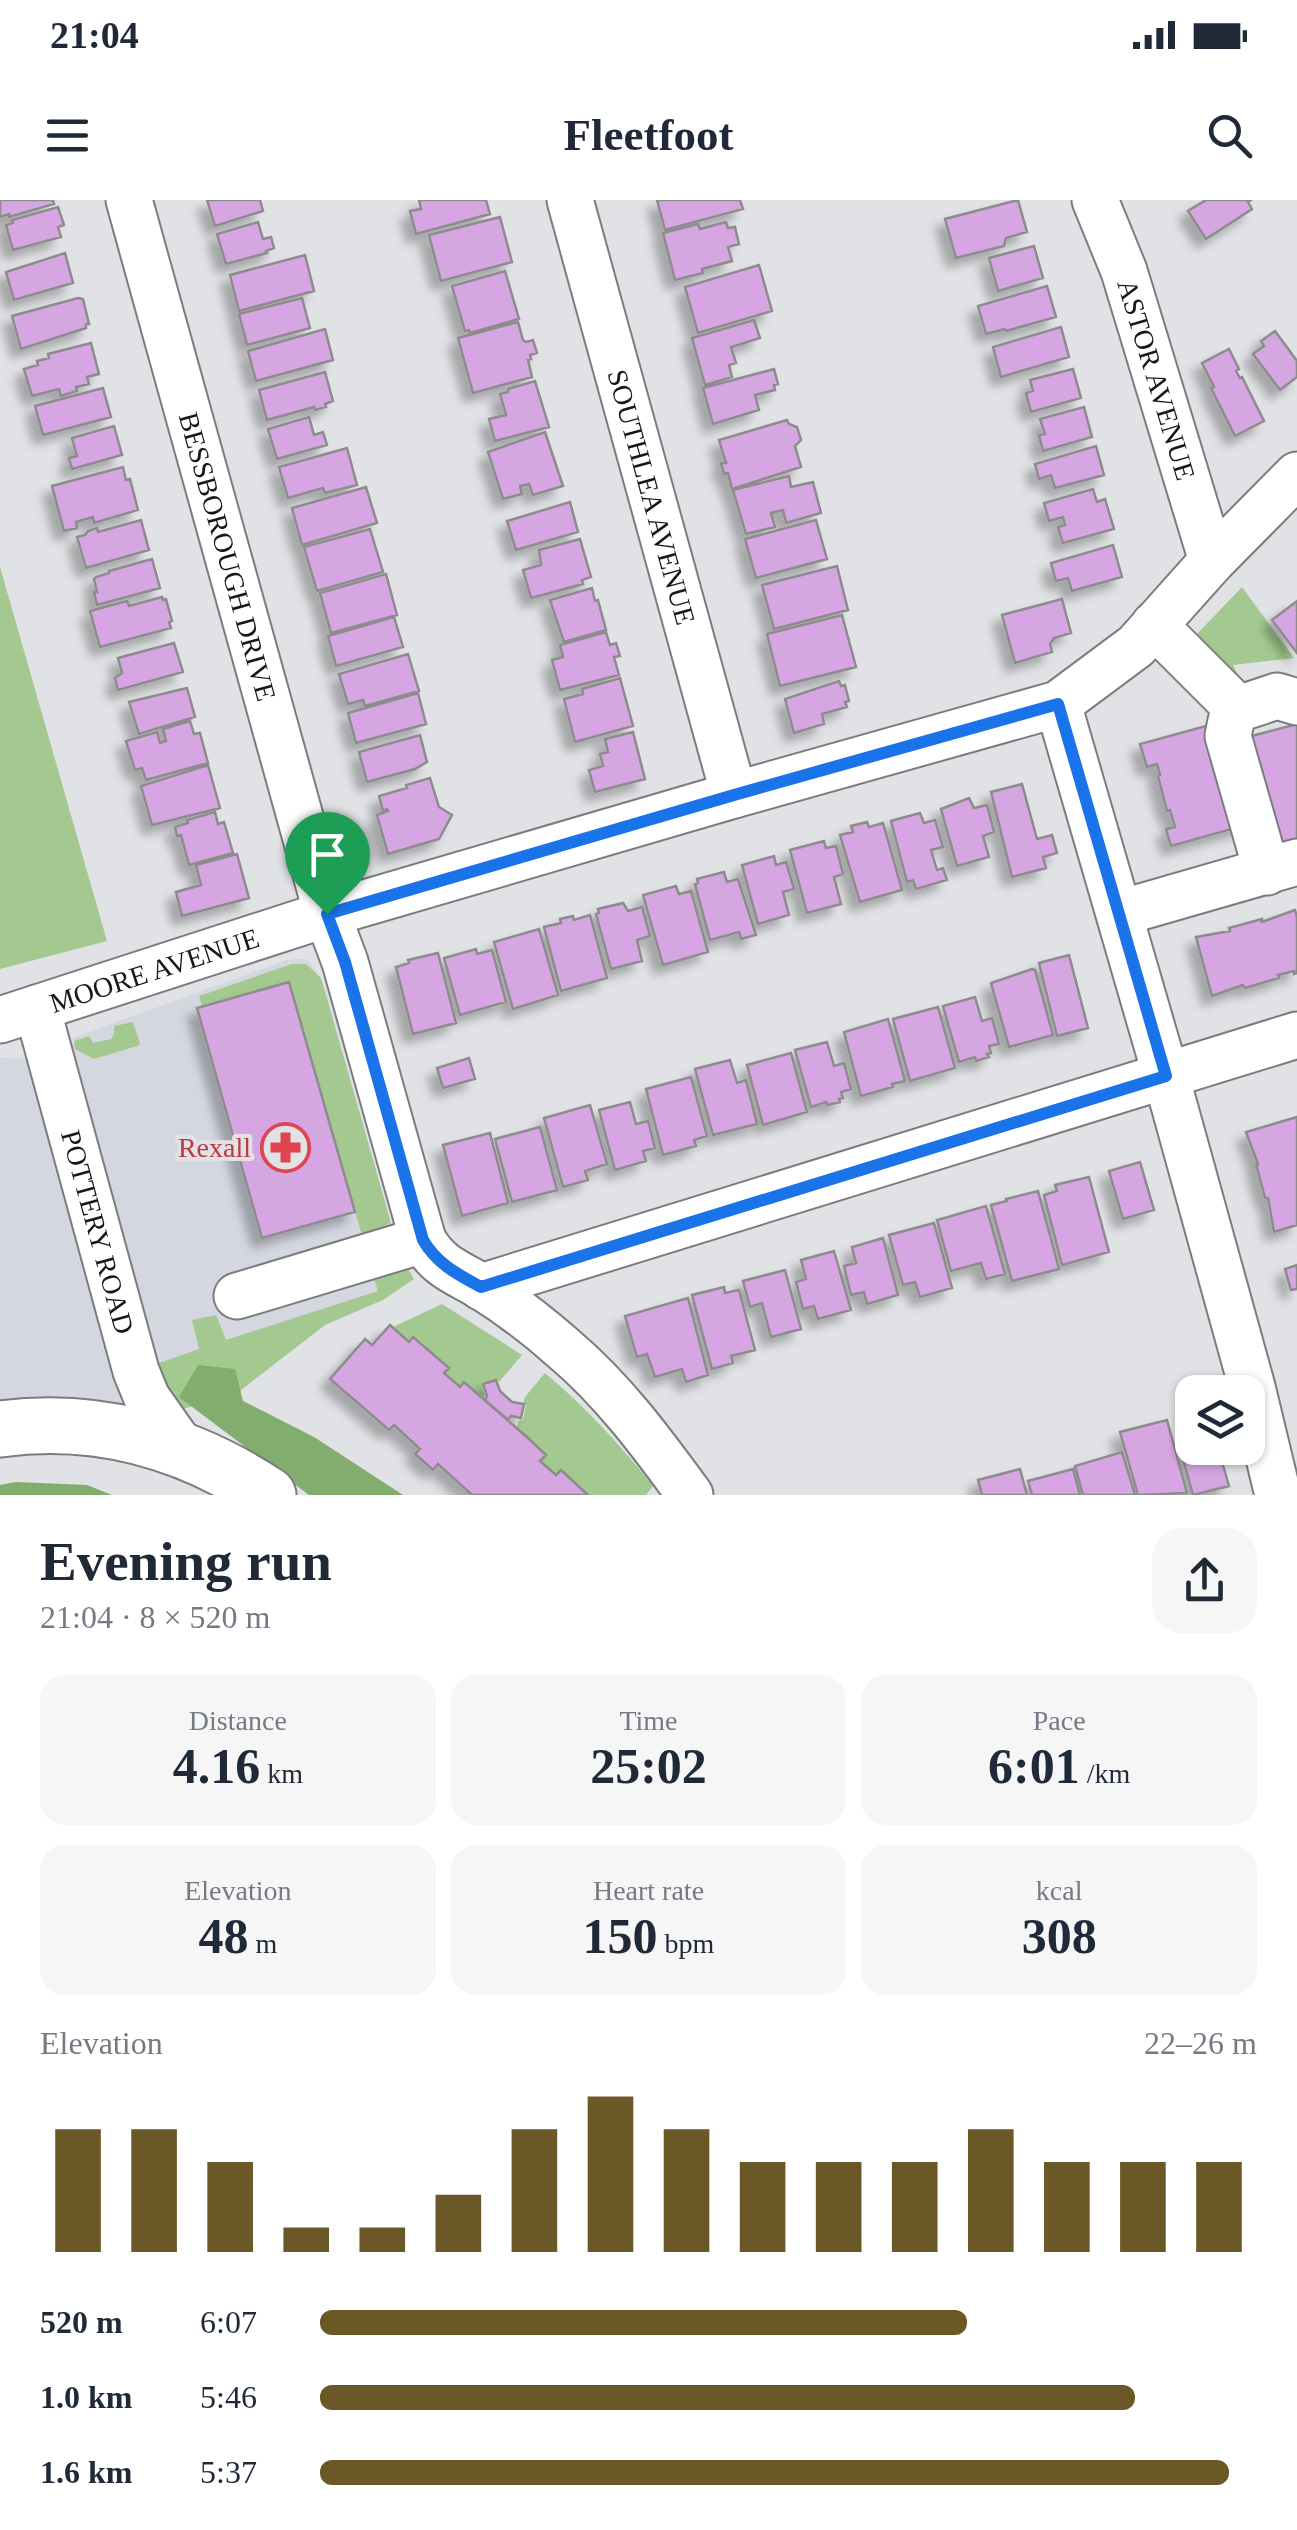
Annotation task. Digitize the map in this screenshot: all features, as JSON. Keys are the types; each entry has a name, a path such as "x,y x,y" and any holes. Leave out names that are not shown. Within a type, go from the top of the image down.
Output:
{"main road":[{"path":"0,1428 80,1426 131,1434 191,1472"},
{"path":"0,1461 74,1460 122,1467 167,1480 191,1472 236,1474 268,1495"}],"street":[{"name":"BESSBOROUGH DRIVE","path":"130,200 327,914 345,962 423,1240"},
{"name":"SOUTHLEA AVENUE","path":"570,200 734,795"},
{"name":"ASTOR AVENUE","path":"1095,200 1124,271 1212,561"},
{"path":"1278,1495 1166,1076 1058,704 1136,646 1297,474"},
{"path":"1154,626 1238,709"},
{"path":"1120,913 1282,867 1228,736 1238,709 1277,696 1297,702"},
{"name":"MOORE AVENUE","path":"18,1014 327,914 1058,704"},
{"name":"POTTERY ROAD","path":"18,1014 136,1371 147,1398 191,1472"},
{"path":"481,1287 1297,1035"},
{"path":"237,1296 423,1240 445,1267 530,1320 568,1351 647,1436 690,1495"}],"shaded area":[{"path":"305,959 325,987 400,1256 412,1274 383,1295 179,1397 146,1362 73,1038 287,960"},
{"path":"0,1058 31,1059 130,1412 0,1410"}],"green space":[{"path":"0,567 107,941 0,969"},
{"path":"1242,587 1294,658 1233,665 1244,687 1196,635"},
{"path":"292,964 306,964 321,978 391,1223 364,1235 289,982 202,1006 199,996"},
{"path":"133,1022 140,1044 137,1046 94,1059 75,1049 74,1041 89,1036 93,1043 111,1039 114,1026"},
{"path":"404,1262 414,1279 383,1300 325,1325 236,1394 183,1409 163,1383 159,1363 199,1349 192,1320 216,1315 226,1340 378,1291 371,1269"},
{"path":"442,1304 522,1355 499,1382 482,1386 485,1395 477,1403 393,1327"},
{"path":"198,1365 235,1369 243,1401 314,1437 403,1495 309,1495 179,1397"},
{"path":"545,1373 641,1471 653,1486 646,1495 579,1495 522,1444 516,1430 519,1420 523,1420 525,1397"},
{"path":"0,1485 87,1485 112,1495 0,1495"}],"building":[{"path":"0,200 53,200 54,204 0,217"},
{"path":"207,200 260,200 263,211 215,226"},
{"path":"419,200 486,200 490,214 416,234 410,211 421,209"},
{"path":"657,200 740,200 743,209 665,230"},
{"path":"1018,200 1027,232 1006,238 1004,246 956,258 945,219"},
{"path":"1206,200 1251,200 1248,202 1252,209 1206,239 1188,211"},
{"path":"58,207 64,225 58,227 61,237 13,250 6,225"},
{"path":"500,217 512,262 441,281 429,235"},
{"path":"258,222 263,239 271,237 274,248 226,264 217,234"},
{"path":"726,222 728,228 735,227 739,244 728,247 732,261 675,280 663,233"},
{"path":"1034,246 1043,278 998,291 989,258"},
{"path":"65,253 73,283 14,300 6,272"},
{"path":"305,255 314,291 239,311 230,275"},
{"path":"759,265 772,311 698,333 685,287"},
{"path":"505,271 519,319 470,333 465,331 452,286"},
{"path":"1047,286 1056,317 986,334 978,306"},
{"path":"302,298 310,328 247,345 239,314"},
{"path":"83,299 89,324 86,328 21,349 12,316"},
{"path":"754,320 760,338 731,347 736,363 729,365 732,377 705,385 692,338"},
{"path":"518,322 523,340 533,340 537,353 528,360 532,377 473,393 458,338"},
{"path":"1061,327 1069,357 1001,377 993,347"},
{"path":"325,329 333,360 256,381 248,351"},
{"path":"1275,331 1297,361 1297,377 1280,390 1253,354 1264,346 1261,341"},
{"path":"91,343 99,374 87,377 89,384 61,396 59,389 32,396 24,369 38,365 37,361 49,358 48,354"},
{"path":"1229,349 1239,369 1236,371 1264,421 1235,436 1202,363"},
{"path":"774,369 778,384 774,385 775,390 755,395 759,410 713,424 703,388"},
{"path":"1073,369 1081,398 1031,412 1026,393 1033,391 1030,380"},
{"path":"325,372 333,401 326,407 267,420 259,390"},
{"path":"535,381 549,427 495,441 489,419 506,415 500,394"},
{"path":"103,388 111,417 43,435 35,406"},
{"path":"1084,407 1092,437 1043,451 1039,435 1045,434 1040,419"},
{"path":"309,417 314,435 323,432 327,445 277,459 268,429"},
{"path":"787,420 797,427 801,440 795,446 801,467 732,489 721,463 726,463 719,440"},
{"path":"114,426 122,455 72,469 69,458 77,456 72,438"},
{"path":"545,432 563,486 533,495 529,484 520,486 522,494 503,499 488,452"},
{"path":"1096,446 1104,475 1055,488 1051,475 1039,479 1035,464"},
{"path":"347,448 357,485 325,493 323,488 288,498 279,467"},
{"path":"123,467 138,510 94,523 93,517 64,531 52,486"},
{"path":"789,476 791,487 813,482 821,513 786,523 783,510 771,513 775,527 746,534 733,490"},
{"path":"366,487 377,523 302,545 292,508"},
{"path":"1093,489 1097,502 1105,499 1114,529 1063,543 1058,527 1065,525 1063,517 1049,521 1044,503"},
{"path":"570,502 578,532 516,550 507,521"},
{"path":"141,520 149,550 86,568 77,537 97,528 98,532"},
{"path":"816,520 827,559 756,578 745,539"},
{"path":"370,529 383,572 317,591 304,547"},
{"path":"580,539 591,577 582,580 583,584 531,598 523,570 541,565 539,550"},
{"path":"1113,545 1122,577 1072,591 1068,578 1056,581 1051,563"},
{"path":"152,559 160,588 97,605 96,577"},
{"path":"837,566 848,610 774,629 762,585"},
{"path":"386,574 397,615 331,633 320,593"},
{"path":"592,588 606,630 564,642 550,600"},
{"path":"166,599 171,628 100,647 90,611"},
{"path":"1062,599 1071,633 1054,638 1050,644 1052,652 1015,663 1002,615"},
{"path":"1297,601 1297,653 1272,620"},
{"path":"842,615 856,667 780,686 767,634"},
{"path":"394,617 403,647 336,666 328,636"},
{"path":"606,632 610,645 616,643 620,656 614,657 619,675 560,690 552,660 563,657 560,645"},
{"path":"174,643 183,672 118,690 115,678 122,673 118,658"},
{"path":"408,654 419,691 365,706 363,700 348,704 339,674"},
{"path":"620,678 633,726 575,742 564,699 583,694 582,689"},
{"path":"839,681 841,686 845,685 847,707 822,714 824,724 794,733 785,699"},
{"path":"187,688 195,717 139,734 129,702"},
{"path":"418,693 426,724 356,743 348,713"},
{"path":"190,721 194,734 200,733 208,763 146,780 142,768 135,770 126,741 157,732 160,743 166,741 163,729"},
{"path":"1217,723 1246,825 1171,846 1166,829 1175,827 1170,810 1167,811 1157,764 1147,767 1140,744"},
{"path":"1297,724 1297,848 1281,853 1248,737"},
{"path":"633,732 645,779 595,792 589,770 603,766 600,754 608,752 605,739"},
{"path":"420,735 427,762 367,782 359,752"},
{"path":"208,765 220,808 152,825 141,786"},
{"path":"430,778 439,807 452,815 439,839 388,854 377,815 388,811 383,811 379,796"},
{"path":"1022,784 1037,839 1052,835 1057,853 1043,857 1046,868 1012,877 991,792"},
{"path":"969,798 974,808 987,805 994,832 983,836 989,857 957,866 941,809"},
{"path":"215,812 218,824 224,822 233,853 189,865 175,827"},
{"path":"920,813 924,823 935,820 943,847 931,850 937,870 943,868 947,880 916,889 913,880 907,882 891,821"},
{"path":"867,822 869,827 883,823 902,890 860,902 840,835 853,832 851,826"},
{"path":"824,841 826,848 836,846 843,874 834,877 841,904 807,913 790,850"},
{"path":"237,854 249,898 182,916 176,892 201,885 196,865"},
{"path":"774,856 776,865 786,862 794,889 783,892 789,915 758,924 742,865"},
{"path":"724,872 727,882 738,879 756,935 741,939 739,932 710,940 695,884 697,879"},
{"path":"676,886 679,894 691,891 708,952 663,965 643,895"},
{"path":"623,903 628,911 642,907 650,936 637,940 642,961 611,969 596,914 598,909"},
{"path":"1295,910 1297,973 1278,975 1279,978 1212,996 1196,937 1230,931 1229,928"},
{"path":"590,915 607,978 561,991 544,927 561,923 560,919"},
{"path":"539,929 558,995 513,1009 494,942"},
{"path":"476,949 477,954 492,950 506,1002 460,1015 444,958"},
{"path":"438,953 456,1023 413,1034 396,967"},
{"path":"1069,955 1088,1028 1057,1036 1039,963"},
{"path":"1032,969 1053,1035 1009,1047 991,983"},
{"name":"Rexall","path":"289,982 355,1212 262,1238 197,1008"},
{"path":"975,997 982,1021 992,1018 999,1044 989,1046 989,1057 959,1062 943,1006"},
{"path":"938,1007 955,1068 910,1081 893,1019"},
{"path":"888,1019 905,1081 861,1096 844,1032"},
{"path":"827,1042 834,1066 844,1063 851,1089 841,1092 840,1102 811,1107 795,1050"},
{"path":"791,1053 807,1112 763,1125 747,1065"},
{"path":"469,1058 475,1079 443,1088 437,1068"},
{"path":"730,1060 737,1083 746,1080 757,1124 713,1135 695,1069"},
{"path":"691,1077 707,1136 694,1140 696,1146 663,1155 646,1089"},
{"path":"630,1102 636,1124 648,1121 655,1148 643,1151 646,1161 615,1170 599,1110"},
{"path":"590,1105 607,1164 585,1171 588,1180 563,1187 544,1118"},
{"path":"1297,1117 1297,1225 1274,1232 1268,1198 1246,1132"},
{"path":"540,1127 557,1190 512,1202 495,1139"},
{"path":"490,1133 508,1203 462,1216 443,1145"},
{"path":"1140,1162 1154,1210 1123,1219 1109,1171"},
{"path":"1089,1177 1109,1252 1062,1265 1044,1195 1057,1191 1055,1185"},
{"path":"1038,1191 1059,1269 1012,1281 991,1205"},
{"path":"986,1206 1005,1274 986,1279 981,1263 951,1271 937,1220"},
{"path":"934,1223 952,1288 920,1297 915,1282 903,1285 889,1235"},
{"path":"883,1238 898,1295 867,1304 864,1292 851,1295 844,1266 856,1263 852,1247"},
{"path":"834,1251 851,1310 818,1319 814,1306 803,1309 796,1282 806,1279 801,1260"},
{"path":"1297,1265 1297,1289 1291,1290 1285,1269"},
{"path":"785,1270 801,1329 771,1337 762,1303 750,1307 743,1281"},
{"path":"724,1287 725,1293 739,1290 755,1350 731,1356 733,1363 712,1369 692,1295"},
{"path":"688,1298 708,1375 686,1382 682,1369 655,1377 647,1354 637,1357 625,1316"},
{"path":"390,1325 409,1342 413,1337 449,1368 444,1373 460,1387 464,1382 546,1455 540,1461 556,1475 561,1470 588,1495 472,1495 438,1464 433,1470 415,1454 420,1449 394,1425 389,1430 330,1379 365,1339 372,1345"},
{"path":"496,1380 500,1391 512,1402 524,1404 521,1418 511,1416 508,1420 485,1400 483,1384"},
{"path":"1167,1420 1175,1465 1179,1465 1187,1493 1138,1495 1120,1432"},
{"path":"1122,1452 1135,1495 1083,1495 1075,1466"},
{"path":"1185,1465 1223,1465 1229,1486 1193,1495"},
{"path":"1020,1469 1027,1495 982,1495 978,1480"},
{"path":"1073,1469 1080,1495 1032,1495 1028,1481"}],"place":[{"name":"Rexall","path":"286,1147"}],"route":[{"path":"1058,704 1166,1076 481,1287 445,1267 423,1240 345,962 327,914 1058,704"}]}
